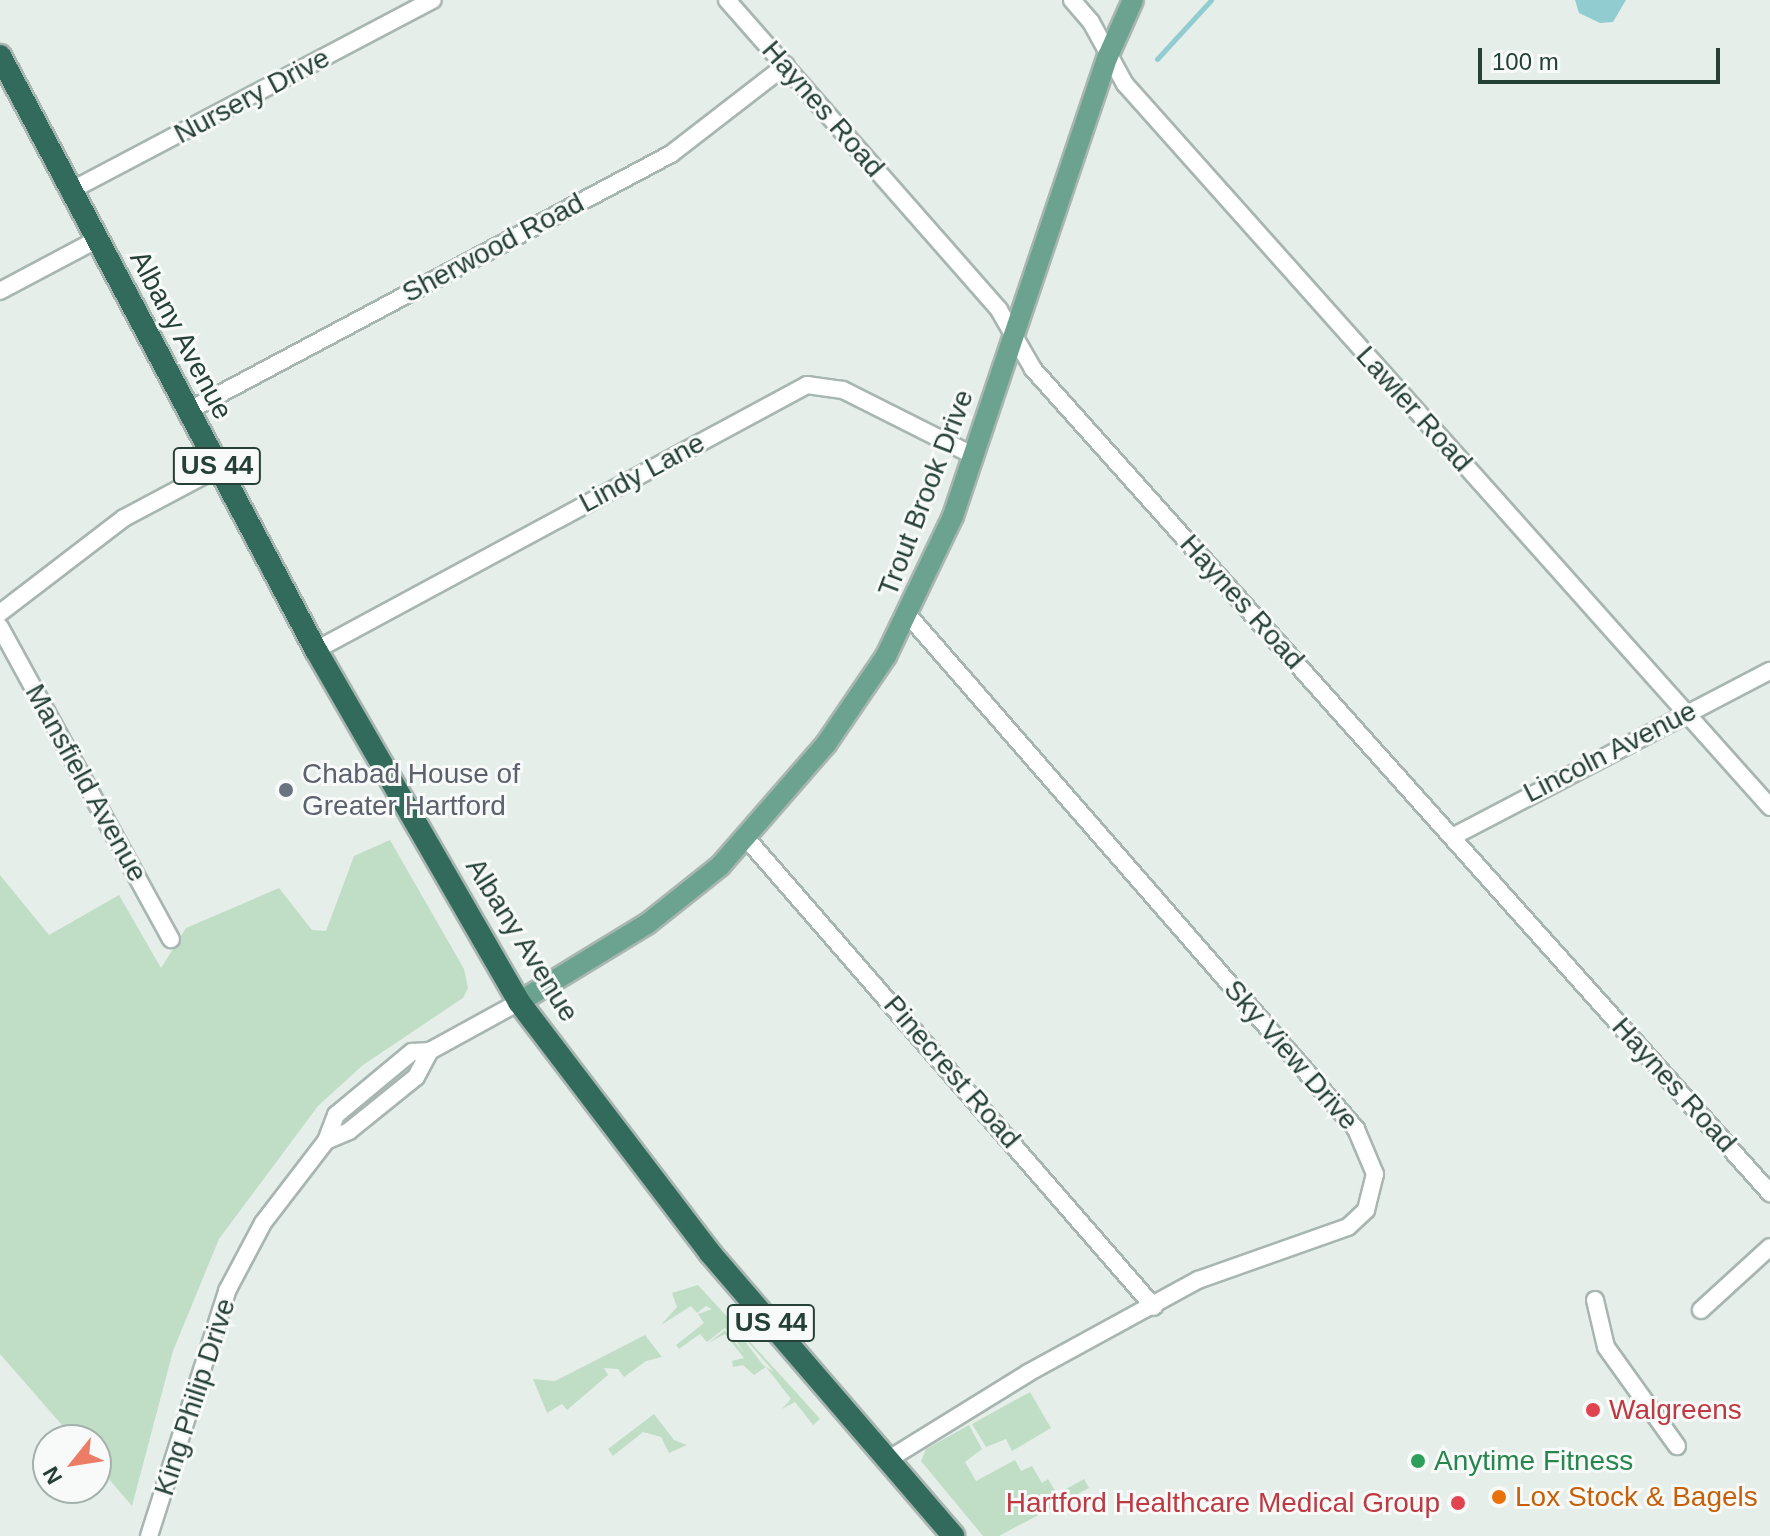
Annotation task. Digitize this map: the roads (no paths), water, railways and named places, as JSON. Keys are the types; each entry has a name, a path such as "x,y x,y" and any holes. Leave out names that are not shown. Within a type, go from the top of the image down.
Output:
{"highway":[{"name":"Albany Avenue","path":"0,56 316,650 519,1002 710,1253 953,1536"}],"main road":[{"name":"Trout Brook Drive","path":"519,1002 647,924 747,839 826,744 909,616 974,456 1108,56 1133,0"}],"street":[{"name":"Nursery Drive","path":"70,191 433,0"},
{"name":"Haynes Road","path":"727,0 999,310 1033,369 1770,1193"},
{"name":"Lawler Road","path":"1072,0 1091,22 1125,84 1770,807"},
{"name":"Sherwood Road","path":"188,411 671,154 786,65"},
{"path":"0,291 96,240"},
{"name":"Lindy Lane","path":"316,650 807,385 843,390 974,456"},
{"path":"0,613 113,526 218,468"},
{"name":"Sky View Drive","path":"889,1459 989,1396 1217,1271 1348,1227 1371,1198 1375,1174 1369,1151 1356,1129 909,616"},
{"name":"Mansfield Avenue","path":"0,627 171,939"},
{"name":"Lincoln Avenue","path":"1452,837 1770,671"},
{"name":"Pinecrest Road","path":"747,839 1154,1307"},
{"name":"King Philip Drive","path":"149,1536 227,1291 275,1205 326,1141 336,1115 362,1090 412,1052 430,1051 519,1002"},
{"name":"King Philip Drive","path":"326,1141 349,1131 416,1077 430,1051"},
{"path":"1701,1310 1770,1247"},
{"path":"1595,1300 1597,1322 1606,1347 1677,1446"}],"water":[{"path":"1575,0 1626,0 1613,22 1600,23 1579,13"}],"waterway":[{"path":"1157,59 1211,0"}],"place":[{"name":"Chabad House of Greater Hartford","path":"286,790"},
{"name":"Walgreens","path":"1593,1410"},
{"name":"Anytime Fitness","path":"1418,1461"},
{"name":"Lox Stock & Bagels","path":"1499,1497"},
{"name":"Hartford Healthcare Medical Group","path":"1458,1503"}]}
